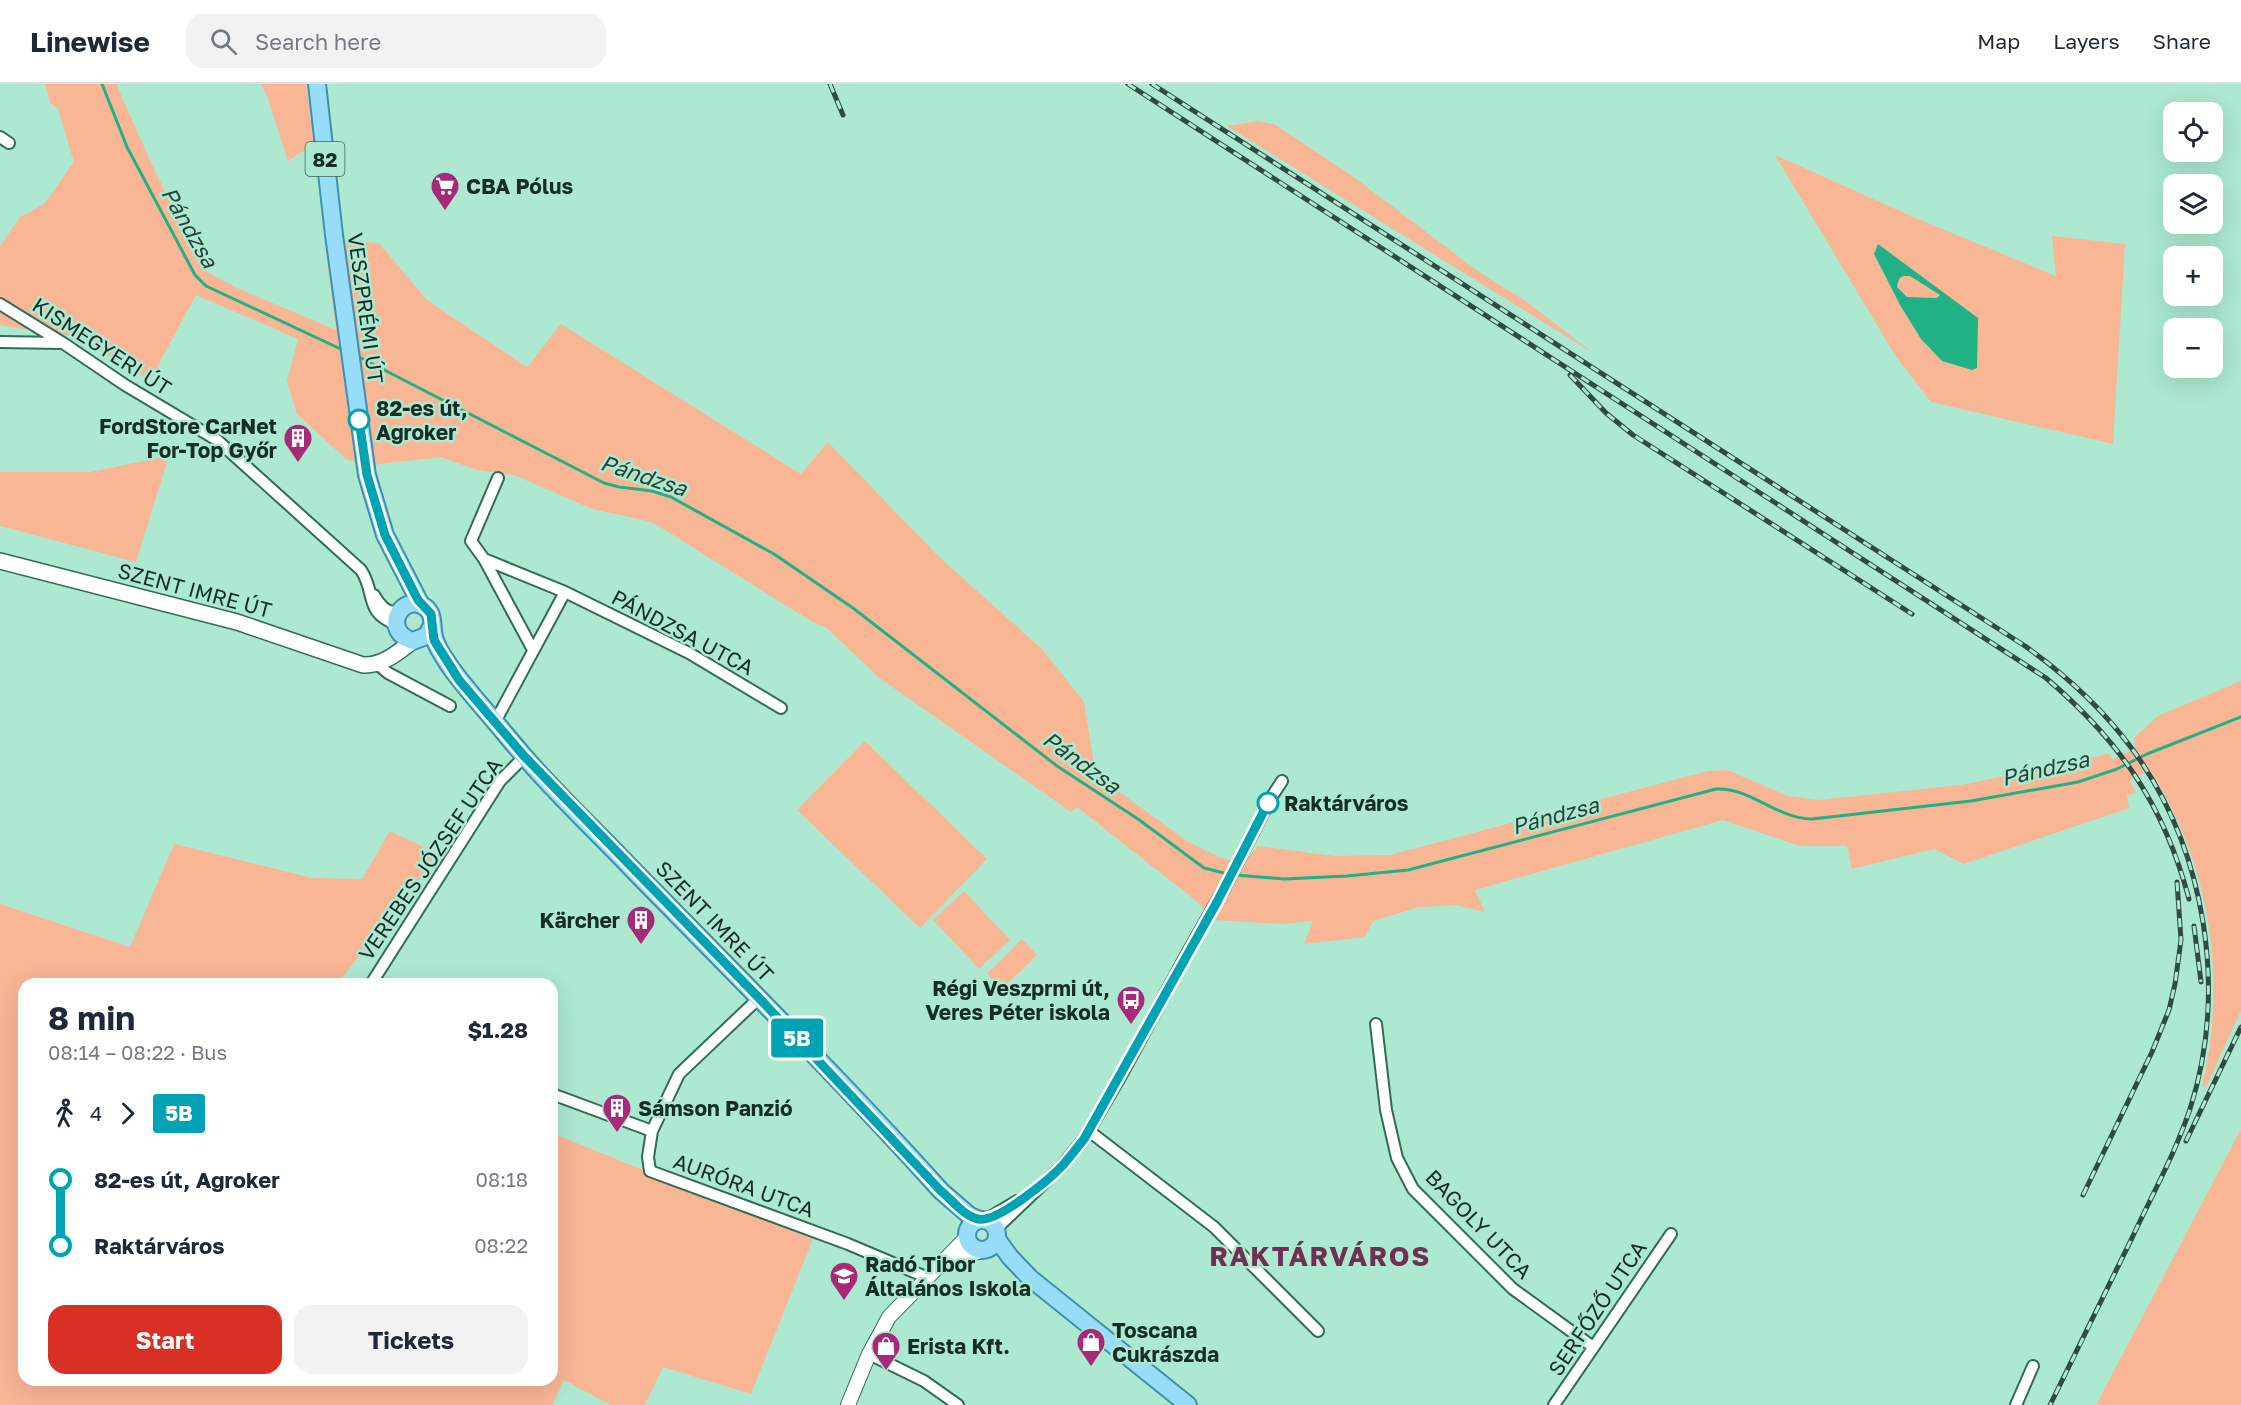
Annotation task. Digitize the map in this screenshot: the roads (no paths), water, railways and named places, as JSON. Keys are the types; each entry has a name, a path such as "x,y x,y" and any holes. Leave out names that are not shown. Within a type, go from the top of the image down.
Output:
{"main road":[{"name":"VESZPRÉMI ÚT","path":"317,84 334,235 367,475 390,556 405,589 404,626"},
{"name":"VESZPRÉMI ÚT","path":"385,535 421,605"},
{"name":"SZENT IMRE ÚT","path":"0,561 237,622 354,663 370,665 376,663"},
{"path":"376,663 393,656 411,604 421,605"},
{"name":"82","path":"421,605 431,614 432,626"},
{"path":"404,626 426,636 432,626"},
{"name":"SZENT IMRE ÚT","path":"404,626 459,680 524,756 759,998 941,1191 988,1235 1014,1270 1030,1278 1188,1405"},
{"name":"SZENT IMRE ÚT","path":"432,626 432,633 438,648 459,680"},
{"name":"SZENT IMRE ÚT","path":"941,1191 967,1235"},
{"path":"967,1235 972,1224 988,1235"},
{"name":"82","path":"967,1235 971,1245 988,1235"}],"street":[{"name":"KISMEGYERI ÚT","path":"0,304 125,385 217,440 360,570 368,580 369,587 381,606 394,613 404,626"},
{"path":"0,342 63,343"},
{"path":"498,478 471,541 484,559 533,650"},
{"name":"PÁNDZSA UTCA","path":"484,559 565,592 689,653 781,708"},
{"path":"495,722 565,592"},
{"name":"SZENT IMRE ÚT","path":"376,663 387,673 450,706"},
{"name":"VEREBES JÓZSEF UTCA","path":"375,978 500,781 524,756"},
{"path":"927,1278 961,1258 988,1235 1062,1166 1089,1131 1282,781"},
{"path":"652,1131 679,1074 759,998"},
{"name":"BAGOLY UTCA","path":"1376,1024 1386,1110 1397,1158 1413,1189 1513,1289 1593,1347"},
{"name":"AURÓRA UTCA","path":"558,1096 652,1131 648,1157 650,1172 848,1244 927,1278"},
{"path":"1089,1131 1214,1227 1318,1331"},
{"name":"SERFŐZŐ UTCA","path":"1554,1405 1671,1234"},
{"path":"848,1405 889,1317 961,1245 967,1235"},
{"path":"870,1354 924,1381 958,1405"},
{"path":"2016,1405 2033,1366"}],"waterway":[{"name":"Pándzsa","path":"102,84 127,147 195,275 206,286 345,351"},
{"name":"Pándzsa","path":"357,356 604,483 652,491 671,497 774,554 853,608 1057,766 1138,819 1204,868 1228,874"},
{"name":"Pándzsa","path":"1235,875 1284,879 1408,870 1716,789 1740,793 1786,814 1812,819 1971,801 2078,782 2117,769 2147,754 2241,717"}],"railway":[{"path":"830,84 843,115"},
{"path":"1128,84 2046,678 2096,726 2136,777 2167,834 2189,899"},
{"path":"1152,84 2025,646 2083,694 2133,750 2158,790 2178,832 2193,877 2203,923 2208,970 2207,1017 2201,1064 2190,1109 2177,1142 2050,1405"},
{"path":"1570,375 1606,413 1633,435 1912,614"},
{"path":"2083,1195 2152,1052 2169,1010 2181,940 2177,882"},
{"path":"2194,926 2201,982"},
{"path":"2186,1141 2241,1027"}],"place":[{"name":"CBA Pólus","path":"445,212"},
{"name":"82-es út, Agroker","path":"359,420"},
{"name":"FordStore CarNet For-Top Győr","path":"298,464"},
{"name":"Raktárváros","path":"1268,803"},
{"name":"Kärcher","path":"641,946"},
{"name":"Régi Veszprmi út, Veres Péter iskola","path":"1131,1026"},
{"name":"Sámson Panzió","path":"617,1134"},
{"name":"Radó Tibor Általános Iskola","path":"844,1302"},
{"name":"Toscana Cukrászda","path":"1091,1368"},
{"name":"Erista Kft.","path":"886,1372"}],"district":[{"name":"RAKTÁRVÁROS","path":"1320,1256"}]}
